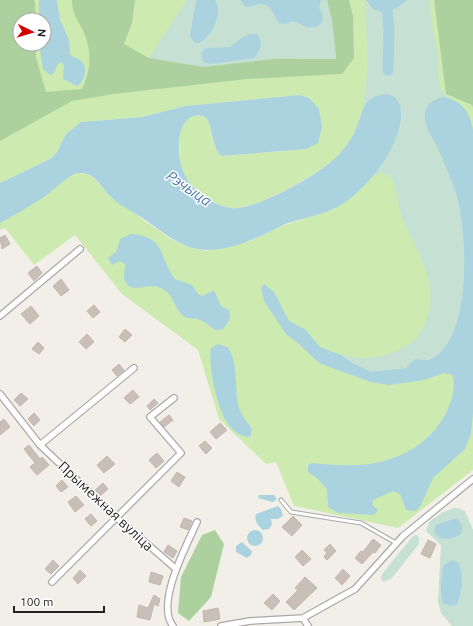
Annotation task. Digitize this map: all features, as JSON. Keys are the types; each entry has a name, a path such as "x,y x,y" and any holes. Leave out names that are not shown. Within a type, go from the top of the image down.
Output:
{"street":[{"path":"0,316 80,249"},
{"path":"40,445 134,368"},
{"name":"Прымежная вуліца","path":"0,394 40,445 116,517 176,569"},
{"path":"52,582 181,453 150,417 174,398"},
{"path":"221,626 250,621 303,618 355,589 396,543 473,479"},
{"path":"173,626 169,622 168,594 176,569 197,522"},
{"path":"303,618 308,626"}],"lane":[{"path":"281,500 291,512 361,523 396,543"}],"green space":[{"path":"0,0 473,0 473,470 398,528 294,506 276,462 266,464 219,419 198,350 122,294 75,235 34,265 5,228 0,230 0,223 71,176 78,173 93,177 111,197 171,239 183,245 206,251 250,241 282,226 334,209 358,191 380,167 366,103 349,143 340,154 306,179 276,195 261,202 237,208 223,206 213,202 197,191 189,182 183,172 180,161 180,139 182,127 189,118 194,116 203,116 206,118 209,122 214,145 222,156 306,149 299,95 185,106 142,117 81,122 66,134 57,152 50,159 0,183"},
{"path":"0,0 34,0 36,12 12,12 12,52 36,52 36,57 46,92 82,89 86,77 89,66 89,48 85,35 74,12 72,0 135,0 132,23 124,44 149,58 336,59 332,21 327,0 349,0 353,16 354,58 342,74 247,79 114,94 72,101 0,141"},
{"path":"187,0 327,0 332,21 336,59 283,58 203,67 149,58"},
{"path":"364,0 367,4 387,12 394,10 407,0 430,0 431,21 438,55 439,86 445,95 452,99 436,98 429,103 428,126 433,141 457,195 461,211 465,252 464,296 461,316 455,334 446,349 428,360 418,359 406,368 374,373 352,363 341,355 356,358 379,357 409,345 416,339 423,327 429,309 431,295 425,268 402,217 396,190 392,180 387,174 384,173 370,178 389,151 398,128 400,117 399,106 395,97 371,98 362,111 365,97 368,56"},
{"path":"434,0 473,0 473,108 472,105 446,94"},
{"path":"454,508 465,511 473,530 473,626 452,626 441,613 438,602 441,545 426,531 429,522 443,512"},
{"path":"215,530 224,544 211,597 189,621 178,613 181,577 202,535"},
{"path":"417,535 419,538 419,544 391,579 383,582 381,578 382,574 413,536"}],"water":[{"path":"39,0 57,0 60,20 69,40 70,54 81,61 84,66 85,73 79,85 77,86 63,79 64,66 62,62 58,64 53,74 50,75 43,69 40,52 52,52 52,12 39,12"},
{"path":"197,0 215,0 218,11 212,30 204,40 199,43 195,43 190,36"},
{"path":"240,0 321,0 319,8 323,19 319,25 312,27 307,27 295,22 280,24 270,8 267,6 259,4 246,7"},
{"path":"366,0 407,0 392,10 378,11 373,9"},
{"path":"249,34 257,34 261,44 258,53 254,58 210,64 203,62 201,53 206,48 230,47"},
{"path":"385,94 395,97 400,105 400,125 388,154 368,182 357,193 333,209 281,226 243,243 227,248 207,250 197,249 177,242 114,200 98,181 85,173 79,173 71,176 44,197 0,223 0,183 50,159 57,152 66,134 81,122 142,117 185,106 299,95 309,98 319,109 322,127 318,143 306,149 222,156 215,147 207,119 203,116 194,116 188,119 183,125 179,141 179,150 182,167 188,181 197,191 211,201 226,207 237,208 248,206 277,195 309,178 323,168 342,151 348,143 368,102 372,98"},
{"path":"443,97 455,101 464,107 473,129 473,413 471,434 465,449 433,478 421,505 416,511 406,510 400,494 393,491 373,500 372,505 378,510 374,515 338,513 328,507 327,489 318,479 308,472 308,465 312,463 344,465 369,464 408,452 429,436 446,413 454,389 452,375 444,373 424,380 389,385 371,382 324,365 318,362 286,334 264,301 261,288 264,284 274,292 289,321 305,329 320,347 341,355 352,363 372,372 406,368 415,359 429,360 443,350 453,332 460,310 464,285 464,258 463,233 456,193 425,120 426,111 429,104"},
{"path":"131,234 151,239 156,244 175,279 192,285 198,294 202,296 213,291 215,292 221,306 229,310 230,313 229,320 223,329 215,330 205,322 187,318 179,312 168,293 161,288 153,286 136,288 128,286 124,279 125,264 120,261 112,265 108,258 116,252 120,239"},
{"path":"218,344 227,347 231,352 235,367 239,408 252,430 251,436 248,437 234,431 228,424 220,408 214,387 210,356 211,348"},
{"path":"259,495 274,495 277,499 273,502 258,498"},
{"path":"278,506 281,509 283,516 278,519 271,519 272,525 269,529 263,530 257,523 256,514"},
{"path":"453,519 458,519 460,522 462,528 461,534 450,539 442,538 436,535 434,531 436,525"},
{"path":"255,530 262,535 263,538 258,545 255,546 248,541 247,538 252,531"},
{"path":"242,542 252,551 251,555 247,558 236,552 236,546"},
{"path":"452,560 458,562 462,583 457,604 450,606 443,603 441,584 444,565"}],"building":[{"path":"5,235 10,244 2,249 0,238"},
{"path":"37,266 42,273 34,281 28,273"},
{"path":"61,279 69,290 61,296 53,286"},
{"path":"94,305 100,312 93,318 87,311"},
{"path":"31,306 39,316 30,324 21,314"},
{"path":"125,329 132,335 125,342 119,337"},
{"path":"87,334 94,342 86,349 79,342"},
{"path":"38,342 44,348 39,354 32,349"},
{"path":"119,364 124,370 117,376 112,370"},
{"path":"133,390 139,397 130,404 124,398"},
{"path":"21,393 28,399 20,406 14,400"},
{"path":"154,399 158,403 150,410 147,406"},
{"path":"34,413 40,420 34,426 28,419"},
{"path":"169,415 173,420 164,427 160,422"},
{"path":"4,419 10,427 0,435 0,422"},
{"path":"220,423 227,430 216,439 210,432"},
{"path":"205,441 212,448 206,454 199,446"},
{"path":"29,445 40,459 42,457 49,465 37,475 30,467 35,463 24,449"},
{"path":"157,453 164,461 156,468 149,460"},
{"path":"107,456 115,464 104,473 97,465"},
{"path":"177,472 185,477 179,487 171,481"},
{"path":"62,480 68,487 61,492 56,486"},
{"path":"103,483 108,489 100,496 95,490"},
{"path":"76,496 84,505 75,512 68,502"},
{"path":"91,514 97,521 91,526 85,519"},
{"path":"293,516 302,525 292,536 282,527"},
{"path":"184,518 192,521 188,530 180,527"},
{"path":"373,539 381,545 375,553 373,552 362,564 355,558 361,551 363,552"},
{"path":"428,540 436,544 430,558 421,554"},
{"path":"330,544 336,551 327,560 324,557 327,552 324,550"},
{"path":"168,545 177,551 173,558 164,552"},
{"path":"302,550 311,559 303,566 295,557"},
{"path":"53,560 59,566 51,574 45,569"},
{"path":"343,569 350,576 342,585 335,578"},
{"path":"80,570 86,576 78,584 73,578"},
{"path":"151,572 163,576 160,585 149,582"},
{"path":"305,577 317,588 294,610 286,602 298,590 295,588"},
{"path":"273,594 280,601 272,610 264,603"},
{"path":"154,595 160,599 158,606 154,604 150,620 137,617 139,605 148,608"},
{"path":"218,608 220,619 204,622 203,611"}],"waterway":[{"name":"Рэчыца","path":"386,0 389,29 388,70"}]}
